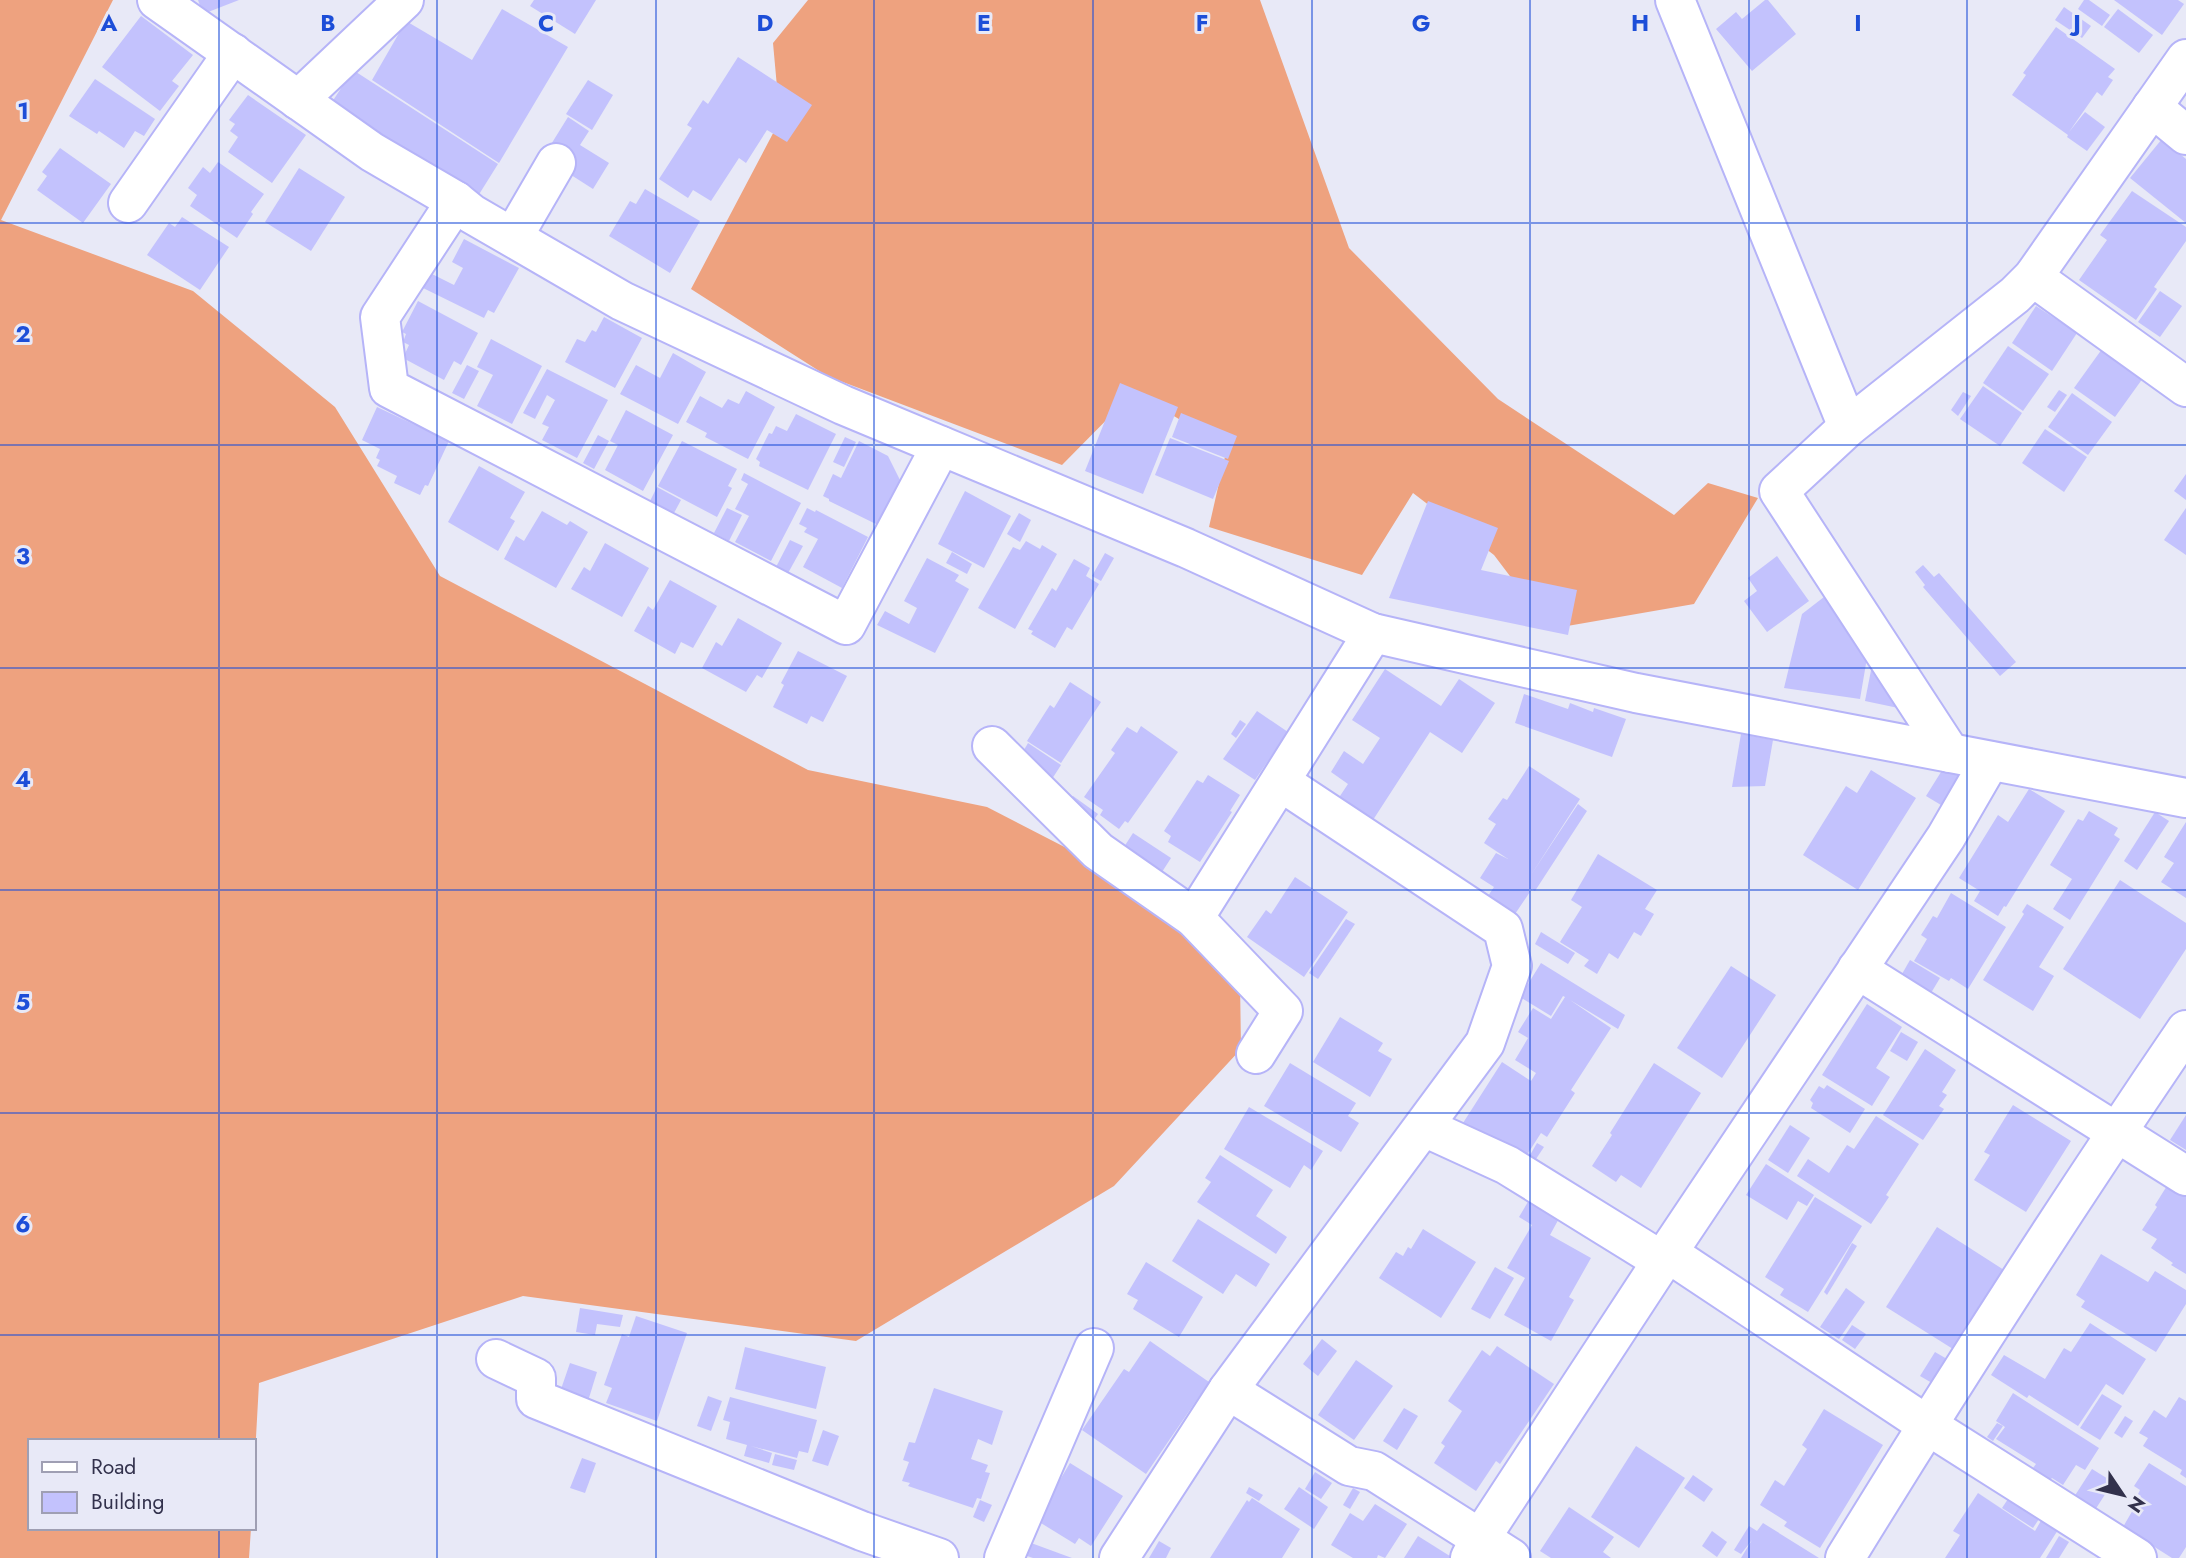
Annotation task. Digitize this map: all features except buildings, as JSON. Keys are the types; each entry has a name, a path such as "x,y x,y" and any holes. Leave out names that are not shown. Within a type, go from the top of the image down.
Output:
{"street":[{"path":"157,0 372,152 622,301 843,405 1186,548 1373,632 1636,693 2186,798"},
{"path":"298,100 404,0"},
{"path":"1675,0 1848,426"},
{"path":"128,203 233,53"},
{"path":"1950,753 1779,491 1848,426 2015,295 2033,277 2186,59"},
{"path":"2152,107 2186,135"},
{"path":"513,237 556,163"},
{"path":"456,201 380,317 389,388 846,625 941,446"},
{"path":"2033,277 2186,387"},
{"path":"1194,918 1373,632"},
{"path":"992,746 1098,851 1194,918 1283,1011 1256,1054"},
{"path":"1228,1390 1349,1466 1374,1471 1487,1552 1665,1257 1946,837 1990,761"},
{"path":"1119,1558 1228,1390 1485,1043 1512,966 1503,929 1281,782"},
{"path":"1857,969 2186,1176"},
{"path":"1845,1558 1927,1424 2186,1030"},
{"path":"1424,1127 1507,1164 1665,1257 2137,1558"},
{"path":"1004,1558 1094,1348"},
{"path":"496,1359 536,1378 536,1399 862,1531 939,1558"}],"shaded area":[{"path":"0,0 113,0 1,220 193,291 335,407 440,576 808,770 987,807 1185,909 1240,982 1241,1049 1114,1186 856,1341 523,1296 259,1383 256,1439 28,1439 28,1530 251,1530 249,1558 0,1558"},
{"path":"808,0 1260,0 1349,248 1498,399 1674,515 1708,483 1758,498 1694,604 1550,629 1494,555 1413,493 1362,575 1209,527 1227,448 1134,392 1062,465 827,376 691,289 780,120 773,43"}]}
